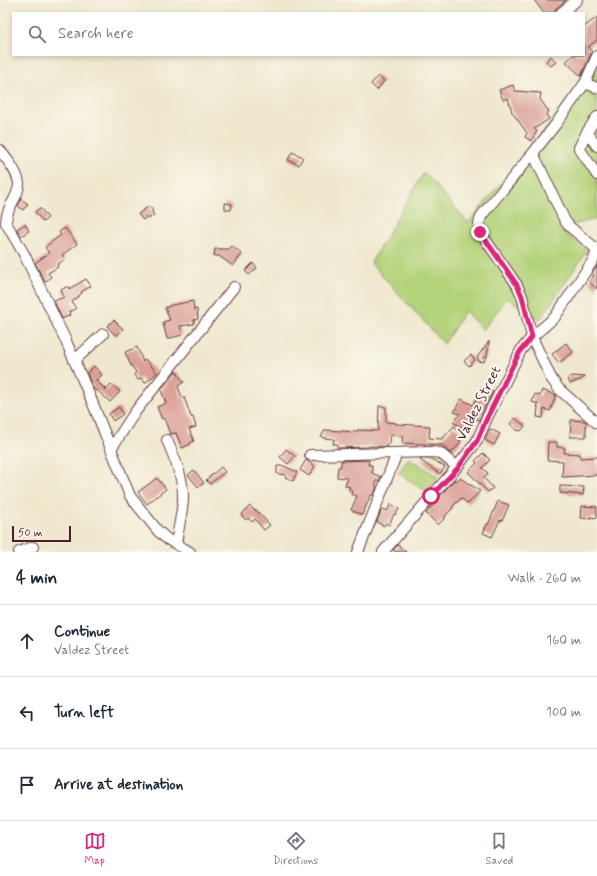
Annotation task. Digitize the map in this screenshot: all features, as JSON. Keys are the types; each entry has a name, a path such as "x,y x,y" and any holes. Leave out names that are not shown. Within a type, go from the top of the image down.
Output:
{"street":[{"path":"562,12 577,0"},
{"path":"597,56 590,79 533,153 482,215 479,221 480,232 517,285 522,296 532,337 551,378 559,389 597,423"},
{"path":"590,79 597,88"},
{"path":"597,117 578,148 597,176"},
{"path":"587,132 597,146"},
{"path":"1,153 14,171 19,183 16,195 7,214 6,223 24,254 74,361 130,496 158,531 190,552"},
{"path":"533,153 565,221 594,247 596,259"},
{"name":"Valdez Street","path":"383,552 458,468 477,441 521,350 532,337 555,317 596,259"},
{"path":"111,450 135,412 234,287"},
{"path":"74,361 103,334"},
{"path":"167,440 179,470 182,488 183,500 176,544"},
{"path":"310,454 432,452 440,454 458,468"},
{"path":"358,552 397,453"},
{"path":"19,552 33,547"}],"green space":[{"path":"593,53 597,55 597,219 559,228 587,251 540,320 507,298 483,330 465,311 444,344 371,263 424,172 468,223 528,151 577,87"},
{"path":"409,458 438,477 427,492 398,473"}],"building":[{"path":"534,0 566,0 555,9 555,12 543,12"},
{"path":"597,17 597,40 588,47 592,52 581,76 566,62 572,56 585,56 585,26"},
{"path":"551,56 556,62 551,66 546,61"},
{"path":"378,76 384,81 377,90 371,84"},
{"path":"513,85 515,91 541,93 540,99 549,112 546,114 549,119 534,129 537,131 531,141 525,137 527,133 512,112 508,98 503,100 499,90"},
{"path":"292,152 303,157 299,165 288,160"},
{"path":"21,199 28,204 23,210 18,206"},
{"path":"225,203 232,204 231,210 225,209"},
{"path":"149,206 154,215 148,219 146,217 143,220 138,214"},
{"path":"40,208 48,218 43,222 35,212"},
{"path":"25,224 29,231 21,236 17,229"},
{"path":"65,228 77,244 62,255 65,259 57,265 58,267 48,273 51,277 45,282 35,263 49,253 45,247 61,235 59,232"},
{"path":"232,246 242,254 233,266 219,256 214,256 215,249 229,249"},
{"path":"253,263 257,268 249,275 245,271"},
{"path":"597,266 597,289 589,282 594,275 592,274"},
{"path":"86,279 91,286 81,292 82,293 72,302 76,309 69,312 70,315 62,319 54,301 64,297 61,290 68,286 69,289"},
{"path":"193,301 194,310 197,309 198,319 194,320 194,324 180,326 182,335 167,339 163,322 170,320 165,308 172,305"},
{"path":"114,320 123,329 116,336 107,326"},
{"path":"489,341 487,357 485,357 484,362 478,361 478,356"},
{"path":"566,343 573,352 559,363 552,354"},
{"path":"137,347 143,362 145,359 157,373 145,383 141,378 138,380 134,375 136,372 130,364 125,352"},
{"path":"471,355 475,360 469,366 464,361"},
{"path":"94,366 102,375 96,380 106,390 112,384 120,392 110,402 93,388 87,373"},
{"path":"176,371 184,382 178,386 182,398 184,397 191,417 193,417 196,427 189,429 194,441 182,448 176,433 170,434 164,418 162,419 157,407 166,403 161,390"},
{"path":"572,376 586,377 570,384 568,378"},
{"path":"482,387 493,392 479,420 475,418 466,430 453,422 460,414 454,412 461,399 473,405"},
{"path":"542,390 556,395 550,411 544,409 543,418 537,417 538,404 532,402 535,394 540,396"},
{"path":"379,406 386,407 386,422 430,426 429,438 442,439 454,426 464,435 459,440 461,442 451,453 442,445 402,443 403,436 390,435 389,444 387,444 386,447 369,446 337,448 337,444 333,444 334,439 321,437 325,430 357,432 357,430 378,431"},
{"path":"119,407 123,414 113,421 109,414"},
{"path":"515,418 525,426 521,431 518,431 510,424"},
{"path":"571,420 586,422 586,437 570,437"},
{"path":"490,429 500,434 494,445 485,440"},
{"path":"548,442 557,442 557,447 565,448 564,453 580,454 580,458 597,457 597,475 562,477 563,461 547,460"},
{"path":"286,449 295,456 288,464 280,457"},
{"path":"483,453 490,460 482,468 488,473 484,478 493,488 488,492 468,472 477,463 475,461"},
{"path":"432,459 445,467 440,474 420,460"},
{"path":"306,460 315,466 309,476 300,470"},
{"path":"369,460 368,465 372,465 372,473 381,477 379,481 376,481 374,495 371,495 362,515 351,510 357,496 351,494 352,491 349,490 350,487 345,486 348,478 337,477 338,467 341,467 341,461"},
{"path":"277,466 284,466 297,472 293,481 285,477 286,475 277,474"},
{"path":"221,467 225,472 210,484 206,480"},
{"path":"194,470 204,483 198,487 188,475"},
{"path":"157,478 166,489 147,504 138,492"},
{"path":"460,478 480,491 468,504 461,498 438,525 426,513 454,480 456,481"},
{"path":"560,486 584,487 583,495 560,493"},
{"path":"498,501 509,505 502,521 500,520 492,537 483,533"},
{"path":"391,504 399,509 395,515 394,514 389,525 386,523 384,526 377,522 382,508 387,511"},
{"path":"250,506 255,511 256,510 270,525 264,530 255,519 252,522 248,518 246,520 241,515"},
{"path":"582,506 597,507 597,518 581,518"},
{"path":"398,545 406,552 396,552 393,550"}],"route":[{"path":"431,496 458,468 477,441 514,363 521,350 532,337 522,296 517,285 480,232"}]}
